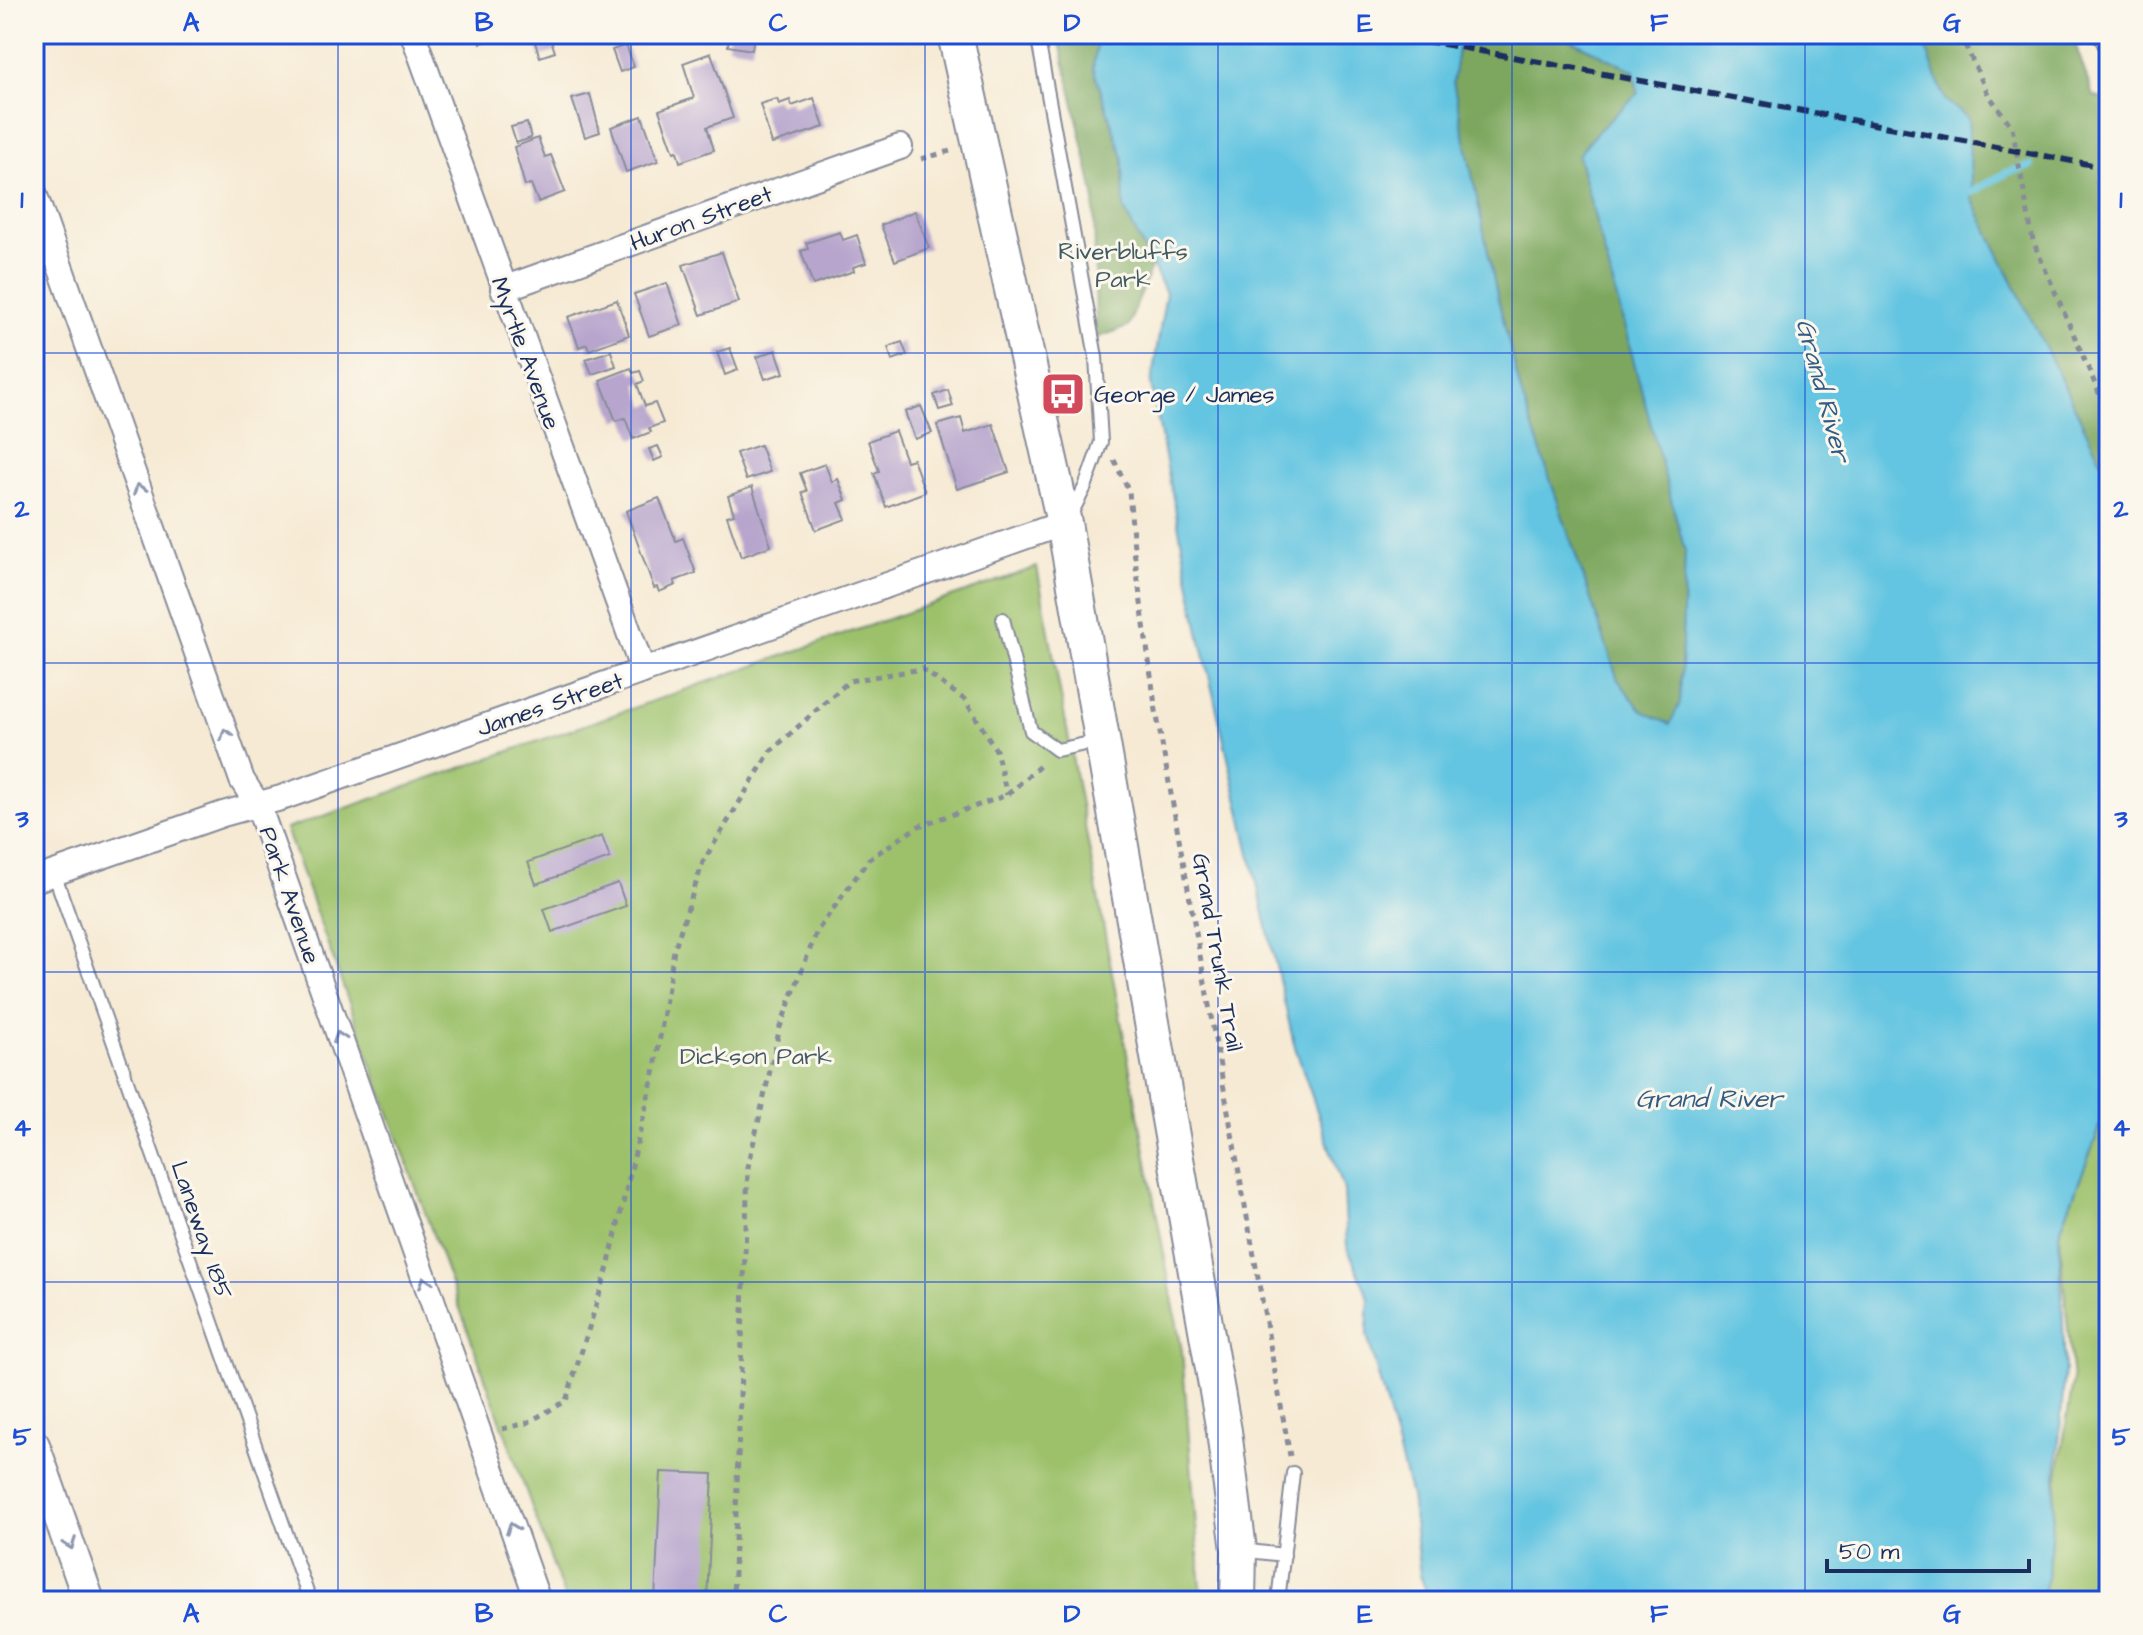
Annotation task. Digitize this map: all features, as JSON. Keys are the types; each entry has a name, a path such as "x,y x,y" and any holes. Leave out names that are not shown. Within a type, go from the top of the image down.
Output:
{"main road":[{"path":"955,34 1064,523 1224,1431 1239,1550 1238,1601"}],"street":[{"name":"Myrtle Avenue","path":"413,34 643,671"},
{"name":"Huron Street","path":"503,289 909,153"},
{"name":"Park Avenue","path":"34,193 242,780 258,805 538,1601"},
{"name":"James Street","path":"44,876 223,814 258,805 1064,523"},
{"path":"34,1445 89,1601"}],"lane":[{"path":"1037,34 1096,357 1101,442 1073,514 1064,523"},
{"path":"2099,34 2109,54"},
{"path":"1003,619 1031,731 1057,750 1102,741"},
{"name":"Laneway 185","path":"44,876 310,1601"},
{"path":"1278,1601 1293,1473"},
{"path":"1239,1550 1284,1555"}],"path":[{"path":"1960,34 1988,94 2012,127 2033,241 2109,416"},
{"path":"909,153 955,150"},
{"name":"Grand Trunk Trail","path":"1101,442 1115,461 1129,491 1155,705 1293,1473"},
{"path":"478,1435 527,1423 566,1401 608,1267 655,1068 674,950 703,862 770,752 849,681 922,669 965,700 996,750 1007,795"},
{"path":"733,1601 748,1167 780,1027 817,931 869,859 919,826 1007,795 1057,750"},
{"path":"2098,1601 2104,1577 2109,1516"}],"green space":[{"name":"Riverbluffs Park","path":"1058,34 1099,34 1093,67 1123,158 1124,209 1152,265 1128,327 1096,338 1094,194"},
{"path":"1460,34 1552,34 1565,37 1634,71 1638,93 1578,155 1685,551 1680,703 1671,725 1642,711 1618,680 1521,393 1495,286 1453,82"},
{"path":"1921,34 2072,34 2093,96 2109,101 2109,140 2100,183 2109,185 2109,477 1972,199 1968,119 1945,100"},
{"name":"Dickson Park","path":"1037,567 1182,1351 1202,1601 566,1601 286,829"},
{"path":"2109,1096 2109,1492 2104,1572 2109,1574 2109,1601 2038,1601 2073,1381 2059,1233"}],"water":[{"name":"Grand River","path":"1099,34 1460,34 1453,82 1495,286 1521,393 1618,680 1642,711 1670,724 1680,703 1685,551 1578,155 1638,93 1634,71 1566,37 1552,34 1921,34 1945,100 1968,118 1972,199 2109,477 2109,1096 2059,1233 2065,1369 2048,1574 2040,1601 1430,1601 1420,1575 1411,1496 1367,1335 1369,1298 1347,1246 1344,1190 1294,1044 1199,632 1151,384 1166,293 1124,209 1123,158 1093,67"}],"building":[{"path":"478,34 505,34 481,43"},
{"path":"532,34 549,34 555,52 540,57"},
{"path":"729,34 754,34 752,50 728,46"},
{"path":"626,45 634,67 620,72 612,50"},
{"path":"711,53 733,118 707,127 714,150 680,162 659,110 694,98 683,63"},
{"path":"590,94 600,132 585,137 572,99"},
{"path":"814,98 824,127 772,144 760,104 777,99 779,104 790,100 792,106"},
{"path":"642,116 658,161 626,172 611,127"},
{"path":"527,123 531,138 516,143 511,127"},
{"path":"538,138 545,157 551,155 565,192 538,202 531,184 525,186 514,147"},
{"path":"915,211 929,248 895,261 881,225"},
{"path":"840,232 843,240 857,235 866,263 853,267 854,271 813,285 801,251 808,249 806,243"},
{"path":"722,252 739,302 701,315 683,265"},
{"path":"667,283 682,325 649,336 634,294"},
{"path":"617,300 629,335 589,350 587,344 579,347 568,317"},
{"path":"902,342 907,355 892,360 888,347"},
{"path":"730,348 738,370 725,375 717,352"},
{"path":"776,350 784,373 765,379 757,357"},
{"path":"611,351 616,366 592,374 586,359"},
{"path":"631,368 633,373 640,371 644,381 637,384 645,406 655,403 663,423 633,439 625,418 616,421 600,380"},
{"path":"948,390 953,406 939,410 934,395"},
{"path":"921,406 932,433 915,439 905,412"},
{"path":"961,418 965,433 993,424 1009,472 957,489 937,425"},
{"path":"895,431 906,461 913,459 925,492 886,507 874,473 879,471 868,441"},
{"path":"760,445 770,472 746,480 736,453"},
{"path":"658,446 663,457 654,461 649,449"},
{"path":"825,464 832,482 838,479 846,500 839,503 846,519 816,530 802,492 807,491 800,473"},
{"path":"752,487 771,546 741,557 727,516 734,514 728,496"},
{"path":"659,498 676,541 683,538 696,573 674,581 676,585 659,592 657,587 654,588 626,511"},
{"path":"602,836 610,858 536,884 528,862"},
{"path":"618,883 626,906 552,932 544,909"},
{"path":"661,1472 713,1474 707,1601 655,1601"}],"waterway":[{"path":"1972,192 2008,172 2031,166"}],"railway":[{"path":"1389,34 2109,168"}],"place":[{"name":"George / James","path":"1063,394"}]}
